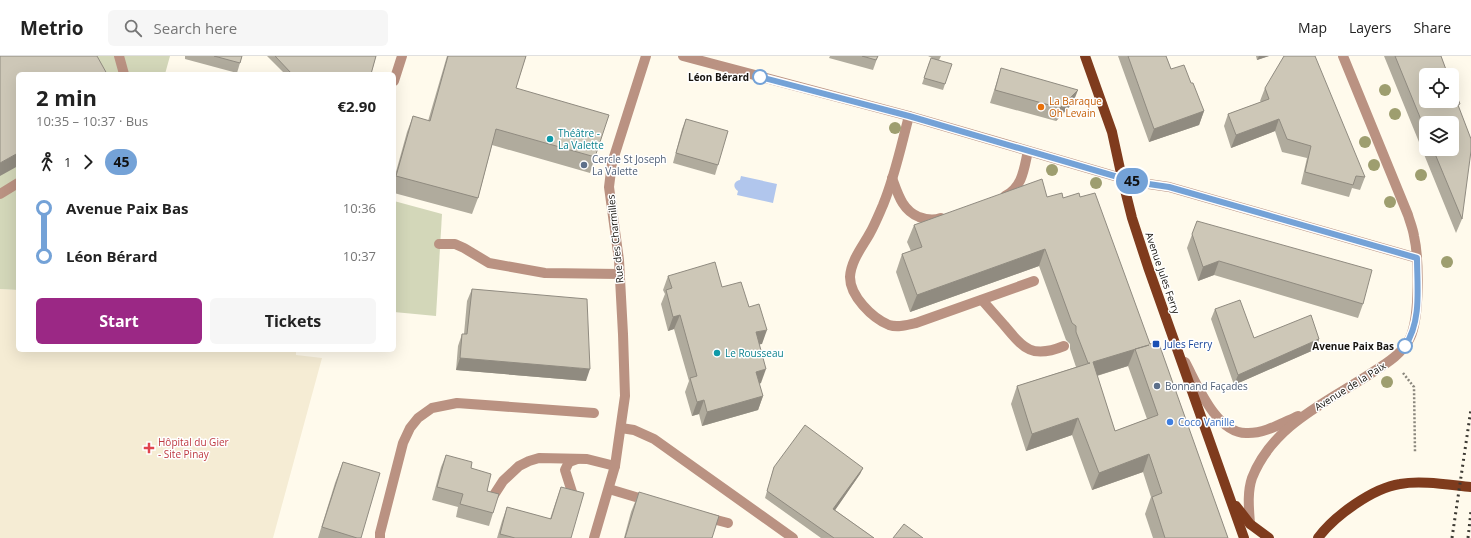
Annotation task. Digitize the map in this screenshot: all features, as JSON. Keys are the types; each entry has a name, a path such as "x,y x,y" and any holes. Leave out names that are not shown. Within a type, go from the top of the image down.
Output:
{"main road":[{"name":"Avenue Jules Ferry","path":"1085,56 1112,132 1132,218 1148,267 1244,538"},
{"path":"1318,538 1348,510 1374,492 1400,484 1437,483 1471,487"},
{"name":"Avenue Jules Ferry","path":"1229,495 1250,524 1269,538"}],"street":[{"path":"119,56 123,72"},
{"path":"396,75 402,56"},
{"name":"Rue des Charmilles","path":"594,538 615,466 625,396 619,274 609,187 612,163 646,56"},
{"path":"683,56 909,116 1122,178 1146,184 1169,187 1417,258"},
{"name":"Avenue de la Paix","path":"1250,524 1248,499 1252,479 1265,454 1285,431 1307,412 1368,376 1392,359 1405,346 1410,338 1417,310 1417,258 1414,235 1408,215 1343,56"},
{"path":"909,116 884,203 871,232 860,248 850,278 854,291 862,306 875,317 890,325 902,326 916,323 1034,281"},
{"path":"993,200 1006,195 1017,187 1020,182 1028,151"},
{"path":"892,178 904,207 913,214 928,220 937,219 951,214"},
{"path":"0,194 16,184"},
{"path":"439,244 455,244 489,264 546,273 619,274"},
{"path":"982,300 1019,344 1036,352 1044,352 1064,346"},
{"path":"1175,344 1207,403 1223,424 1236,432 1247,433 1264,430 1307,412"},
{"path":"380,538 403,442 410,428 418,418 432,408 457,403 594,413"},
{"path":"621,428 634,430 654,439 793,538"},
{"path":"492,498 503,481 519,466 539,458 587,459 615,466"},
{"path":"570,499 572,492 565,470 569,462 577,459"},
{"path":"609,489 660,504"},
{"path":"698,515 728,523"}],"path":[{"path":"1414,387 1415,452"}],"shaded area":[{"name":"Hôpital du Gier - Site Pinay","path":"0,289 16,290 16,352 296,352 296,355 322,358 273,538 0,538"}],"green space":[{"path":"0,56 170,56 166,72 16,72 16,290 0,289"},
{"path":"396,202 442,214 436,316 396,312"}],"water":[{"path":"741,176 777,184 773,203 737,195 738,191 734,184 740,180"}],"building":[{"path":"0,56 97,56 106,72 16,72 16,154 0,163"},
{"path":"214,56 242,56 240,63"},
{"path":"275,56 376,56 372,72 290,72"},
{"path":"448,56 526,56 516,88 609,115 595,157 496,129 478,198 396,176 413,116 430,121"},
{"path":"862,56 878,56 876,60"},
{"path":"1128,56 1166,56 1171,69 1184,65 1204,111 1154,129"},
{"path":"1284,56 1315,56 1365,177 1356,176 1353,185 1305,172 1311,146 1287,139 1279,119 1236,135 1228,114 1269,99 1265,88"},
{"path":"1395,56 1441,56 1445,68 1419,68 1419,108 1459,108 1471,139 1471,151 1462,219 1436,156 1459,156 1459,116 1419,116"},
{"path":"931,58 952,64 945,84 924,78"},
{"path":"1001,68 1078,90 1060,108 995,90"},
{"path":"686,119 728,131 718,165 676,153"},
{"path":"1042,179 1047,197 1062,193 1063,198 1079,193 1080,197 1095,193 1150,344 1158,341 1228,538 1165,538 1152,497 1162,493 1149,454 1099,473 1078,418 1032,434 1017,386 1090,363 1088,363 1076,332 1076,326 1072,323 1045,249 917,295 902,254 922,247 914,225","holes":["1135,349 1158,415 1115,431 1093,362"]},
{"path":"1197,221 1372,270 1363,304 1219,261 1203,267 1192,234"},
{"name":"Le Rousseau","path":"715,262 722,287 741,282 749,307 759,304 767,330 756,332 766,369 756,372 763,396 707,412 704,400 697,402 690,378 697,376 680,315 673,317 666,290 672,288 668,276"},
{"path":"472,289 587,299 590,369 460,358 462,334 467,334"},
{"path":"1240,300 1254,338 1311,315 1319,339 1238,375 1215,309"},
{"path":"805,425 863,468 833,509 874,538 834,538 767,491 774,467"},
{"path":"446,455 472,462 471,468 491,474 487,491 499,494 493,513 460,504 463,494 437,487"},
{"path":"343,462 380,473 361,538 322,527"},
{"path":"561,487 584,493 571,538 515,538 500,534 507,507 551,519"},
{"path":"639,492 719,516 712,538 625,538"},
{"path":"904,524 923,538 893,538"}],"railway":[{"path":"1452,538 1471,409"},
{"path":"1468,538 1471,511"}],"bus line":[{"name":"45","path":"760,77 909,116 1135,182 1169,187 1417,258 1417,310 1410,338 1405,346"}],"place":[{"name":"Léon Bérard","path":"760,77"},
{"name":"La Baraque Oh Levain","path":"1041,107"},
{"name":"Théâtre - La Valette","path":"550,139"},
{"name":"Cercle St Joseph La Valette","path":"584,165"},
{"name":"Jules Ferry","path":"1156,344"},
{"name":"Avenue Paix Bas","path":"1405,346"},
{"name":"Le Rousseau","path":"717,353"},
{"name":"Bonnand Façades","path":"1157,386"},
{"name":"Coco Vanille","path":"1170,422"},
{"name":"Hôpital du Gier - Site Pinay","path":"149,448"}]}
